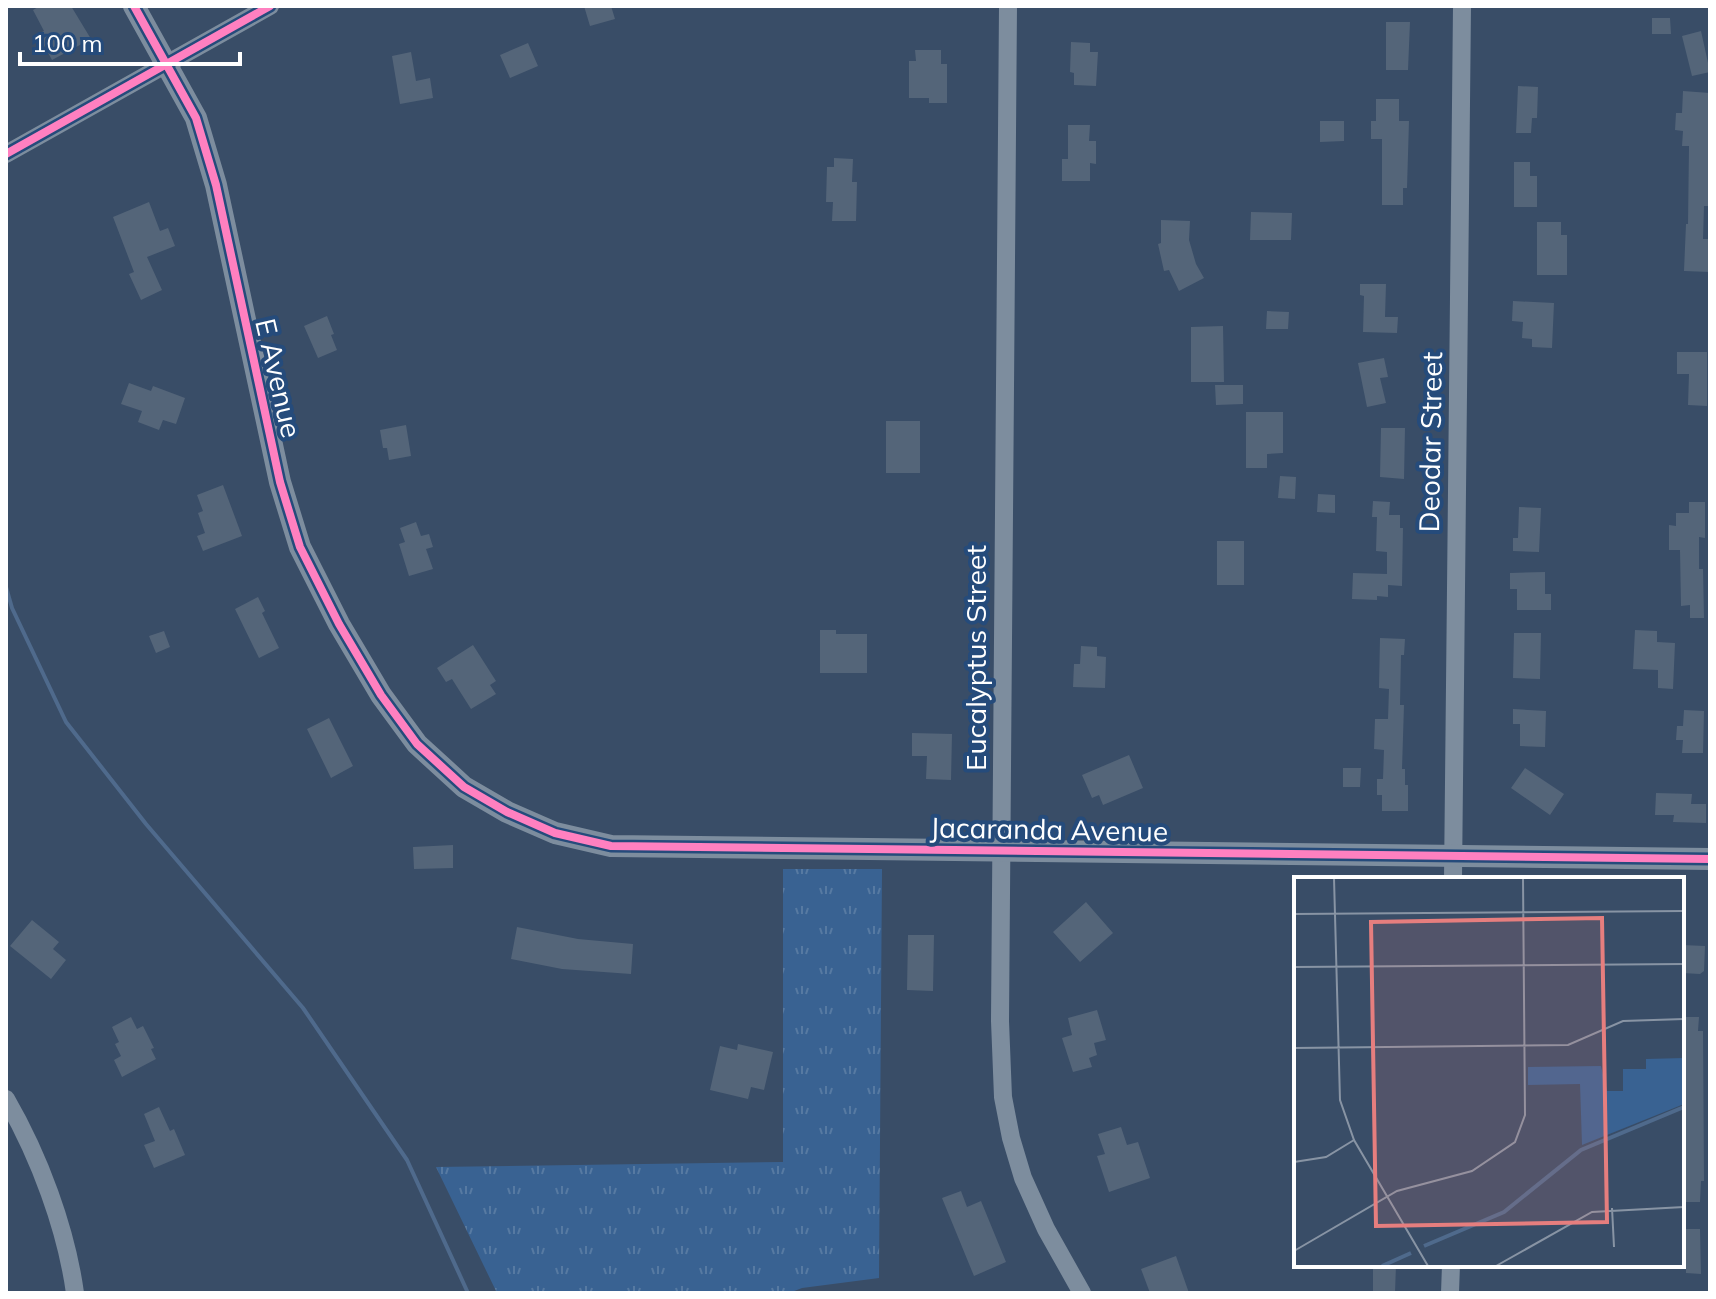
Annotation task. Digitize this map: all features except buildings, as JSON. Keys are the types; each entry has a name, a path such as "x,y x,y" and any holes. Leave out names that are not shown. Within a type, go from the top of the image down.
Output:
{"street":[{"name":"E Avenue","path":"134,6 196,118 216,185 280,482 300,547 339,624 374,683 417,744"},
{"path":"6,154 270,6"},
{"name":"Eucalyptus Street","path":"1008,6 1000,1021 1003,1097 1023,1178 1046,1229 1082,1293"},
{"name":"Deodar Street","path":"1453,877 1462,6"},
{"name":"Jacaranda Avenue","path":"417,744 464,787 507,812 555,833 611,846 1710,859"},
{"path":"6,1099 58,1218 75,1293"},
{"path":"1450,1293 1451,1267"}],"green space":[{"path":"783,869 882,869 879,1278 802,1288 789,1293 497,1293 436,1167 783,1162"}],"waterway":[{"path":"6,587 12,608 66,722 146,824 303,1008 407,1160 468,1293"}],"cycle path":[{"path":"134,6 196,118 216,185 280,482 300,547 339,624 381,695 417,744 464,787 507,812 555,833 611,846 1710,859"},
{"path":"6,154 270,6"}]}
